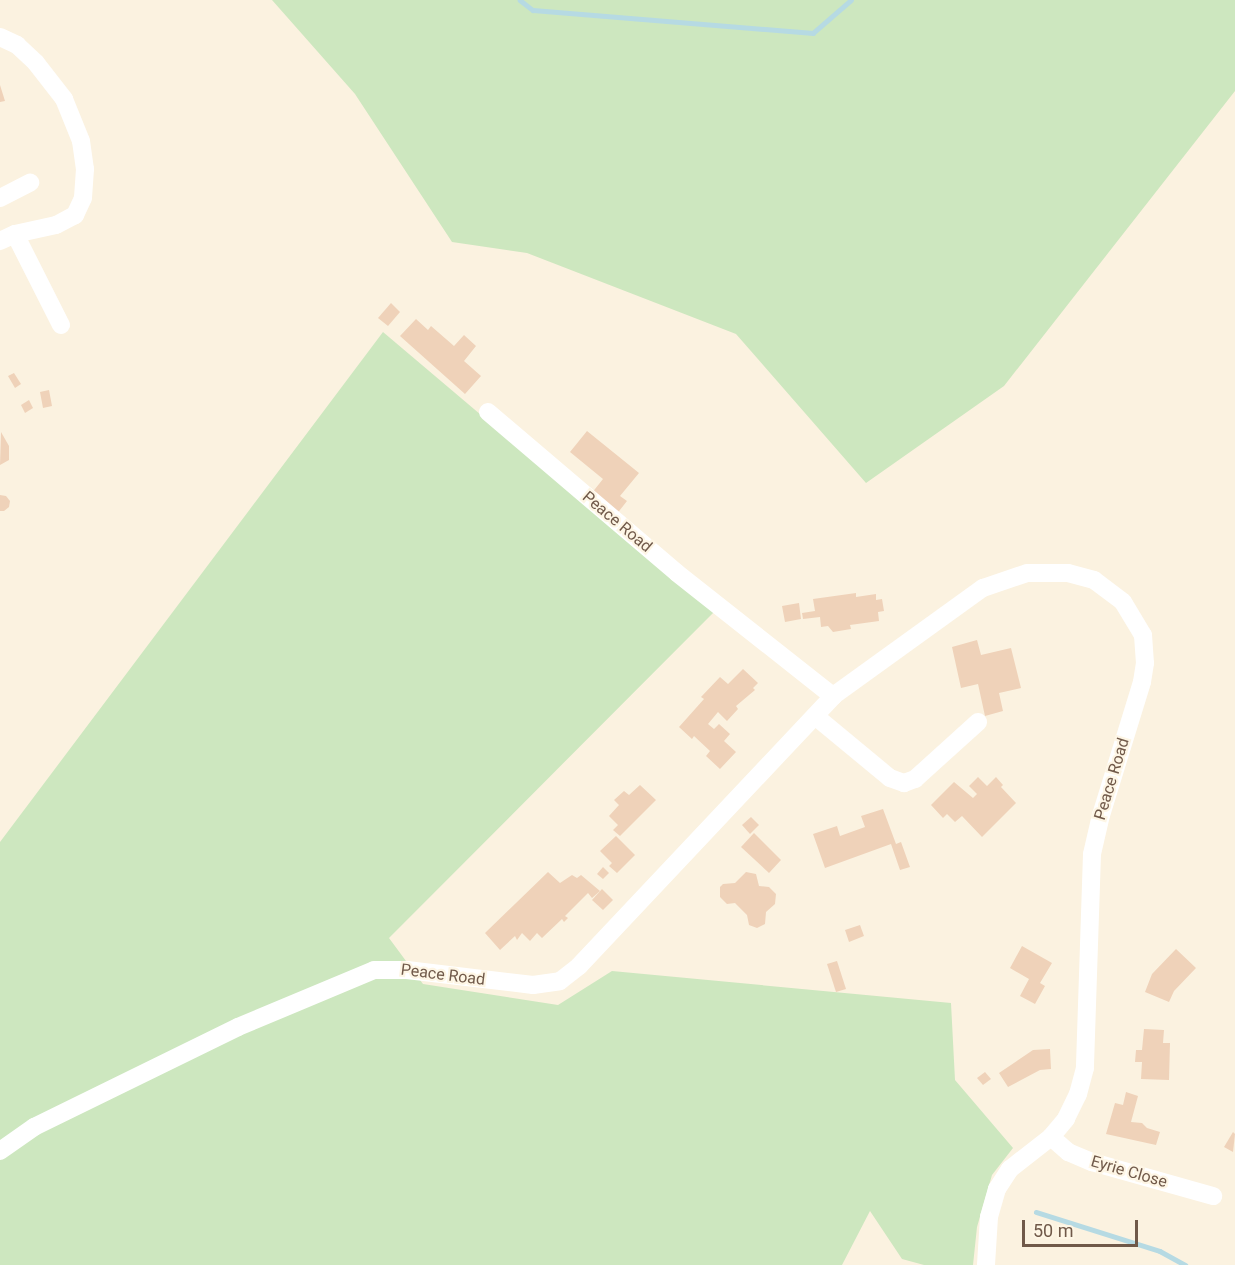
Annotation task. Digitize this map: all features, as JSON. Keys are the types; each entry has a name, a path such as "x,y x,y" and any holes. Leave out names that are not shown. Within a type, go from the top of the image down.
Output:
{"street":[{"path":"0,37 17,45 36,63 64,99 81,141 85,169 83,198 75,215 56,225 8,237 61,325"},
{"path":"0,198 30,183"},
{"name":"Peace Road","path":"488,412 677,573 833,696"},
{"name":"Peace Road","path":"0,1151 16,1138 42,1123 238,1027 374,970 407,970 533,986 560,981 579,966 833,696 983,588 1027,573 1068,573 1094,580 1123,602 1137,622 1146,648 1142,682 1101,815 1092,854 1085,1068 1072,1107 1051,1137 1010,1168 997,1189 989,1217 986,1265"},
{"path":"815,716 890,778 904,783 915,779 978,722"},
{"name":"Eyrie Close","path":"1051,1137 1068,1152 1092,1162 1213,1196"}],"green space":[{"path":"272,0 1235,0 1235,91 1004,386 866,483 736,334 527,253 452,242 355,94"},
{"path":"383,332 714,612 389,938 423,984 558,1005 612,971 951,1003 955,1080 1013,1148 992,1175 977,1227 973,1265 924,1265 902,1259 870,1211 842,1265 0,1265 0,842"}],"building":[{"path":"0,85 5,101 0,102"},
{"path":"391,303 400,312 388,326 378,318"},
{"path":"416,319 428,330 431,326 454,346 464,335 476,346 464,361 481,376 465,394 400,336"},
{"path":"14,373 21,384 15,388 8,376"},
{"path":"49,390 52,406 43,408 40,392"},
{"path":"29,400 33,408 25,413 21,405"},
{"path":"587,431 639,473 620,496 627,501 616,515 591,494 603,479 570,452"},
{"path":"1,432 9,446 9,460 0,465"},
{"path":"0,495 6,496 10,501 9,507 4,511 0,511"},
{"path":"856,593 856,597 876,594 876,600 882,599 884,611 878,612 879,621 850,625 851,629 833,632 828,626 821,627 820,617 803,619 802,613 815,611 813,599"},
{"path":"799,603 801,619 785,622 782,606"},
{"path":"977,640 981,655 1011,648 1021,688 999,693 1003,711 985,716 978,684 961,688 952,647"},
{"path":"743,669 758,683 753,688 755,690 736,706 738,709 727,721 718,712 708,724 714,729 719,724 730,734 724,741 736,752 720,769 706,756 710,751 694,736 692,739 679,727 704,699 701,697 720,677 728,684"},
{"path":"978,777 987,786 996,777 1003,785 1001,787 1016,803 982,837 962,816 955,822 947,814 943,818 931,805 954,782 973,798 977,794 969,786"},
{"path":"640,785 656,800 620,836 613,830 618,825 609,816 619,805 614,800 624,791 629,795"},
{"path":"883,809 896,844 901,842 910,867 900,870 891,844 825,868 813,834 837,826 840,836 865,827 861,816"},
{"path":"751,817 759,825 750,834 742,825"},
{"path":"754,833 781,860 769,873 741,847"},
{"path":"616,836 635,855 617,873 609,866 612,863 600,851"},
{"path":"603,867 609,873 603,879 597,874"},
{"path":"548,872 560,883 572,875 577,878 581,875 600,891 592,898 588,893 565,916 568,918 564,922 562,919 542,938 537,933 530,941 522,933 517,940 515,936 500,950 485,933"},
{"path":"746,872 756,874 759,886 769,887 776,894 775,904 766,912 765,924 757,928 749,925 747,915 735,903 727,904 720,897 720,887 723,884 735,883"},
{"path":"602,889 613,900 603,910 592,900"},
{"path":"860,925 864,936 849,942 845,930"},
{"path":"1022,946 1052,963 1040,983 1045,986 1035,1004 1020,996 1029,979 1010,968"},
{"path":"1176,949 1196,968 1174,991 1169,1002 1145,992 1152,974"},
{"path":"837,961 846,989 836,992 827,964"},
{"path":"1144,1029 1164,1030 1163,1043 1170,1043 1169,1080 1141,1079 1142,1062 1135,1062 1136,1050 1142,1050"},
{"path":"1050,1049 1051,1069 1040,1070 1008,1087 999,1073 1033,1050"},
{"path":"985,1072 991,1079 983,1085 977,1078"},
{"path":"1126,1092 1138,1096 1131,1122 1142,1123 1147,1128 1160,1132 1156,1145 1106,1134 1115,1103 1123,1105"},
{"path":"1233,1132 1235,1134 1233,1152 1224,1147"}],"waterway":[{"path":"520,0 533,10 813,33 851,0"},
{"path":"1036,1212 1160,1251 1185,1265"}]}
